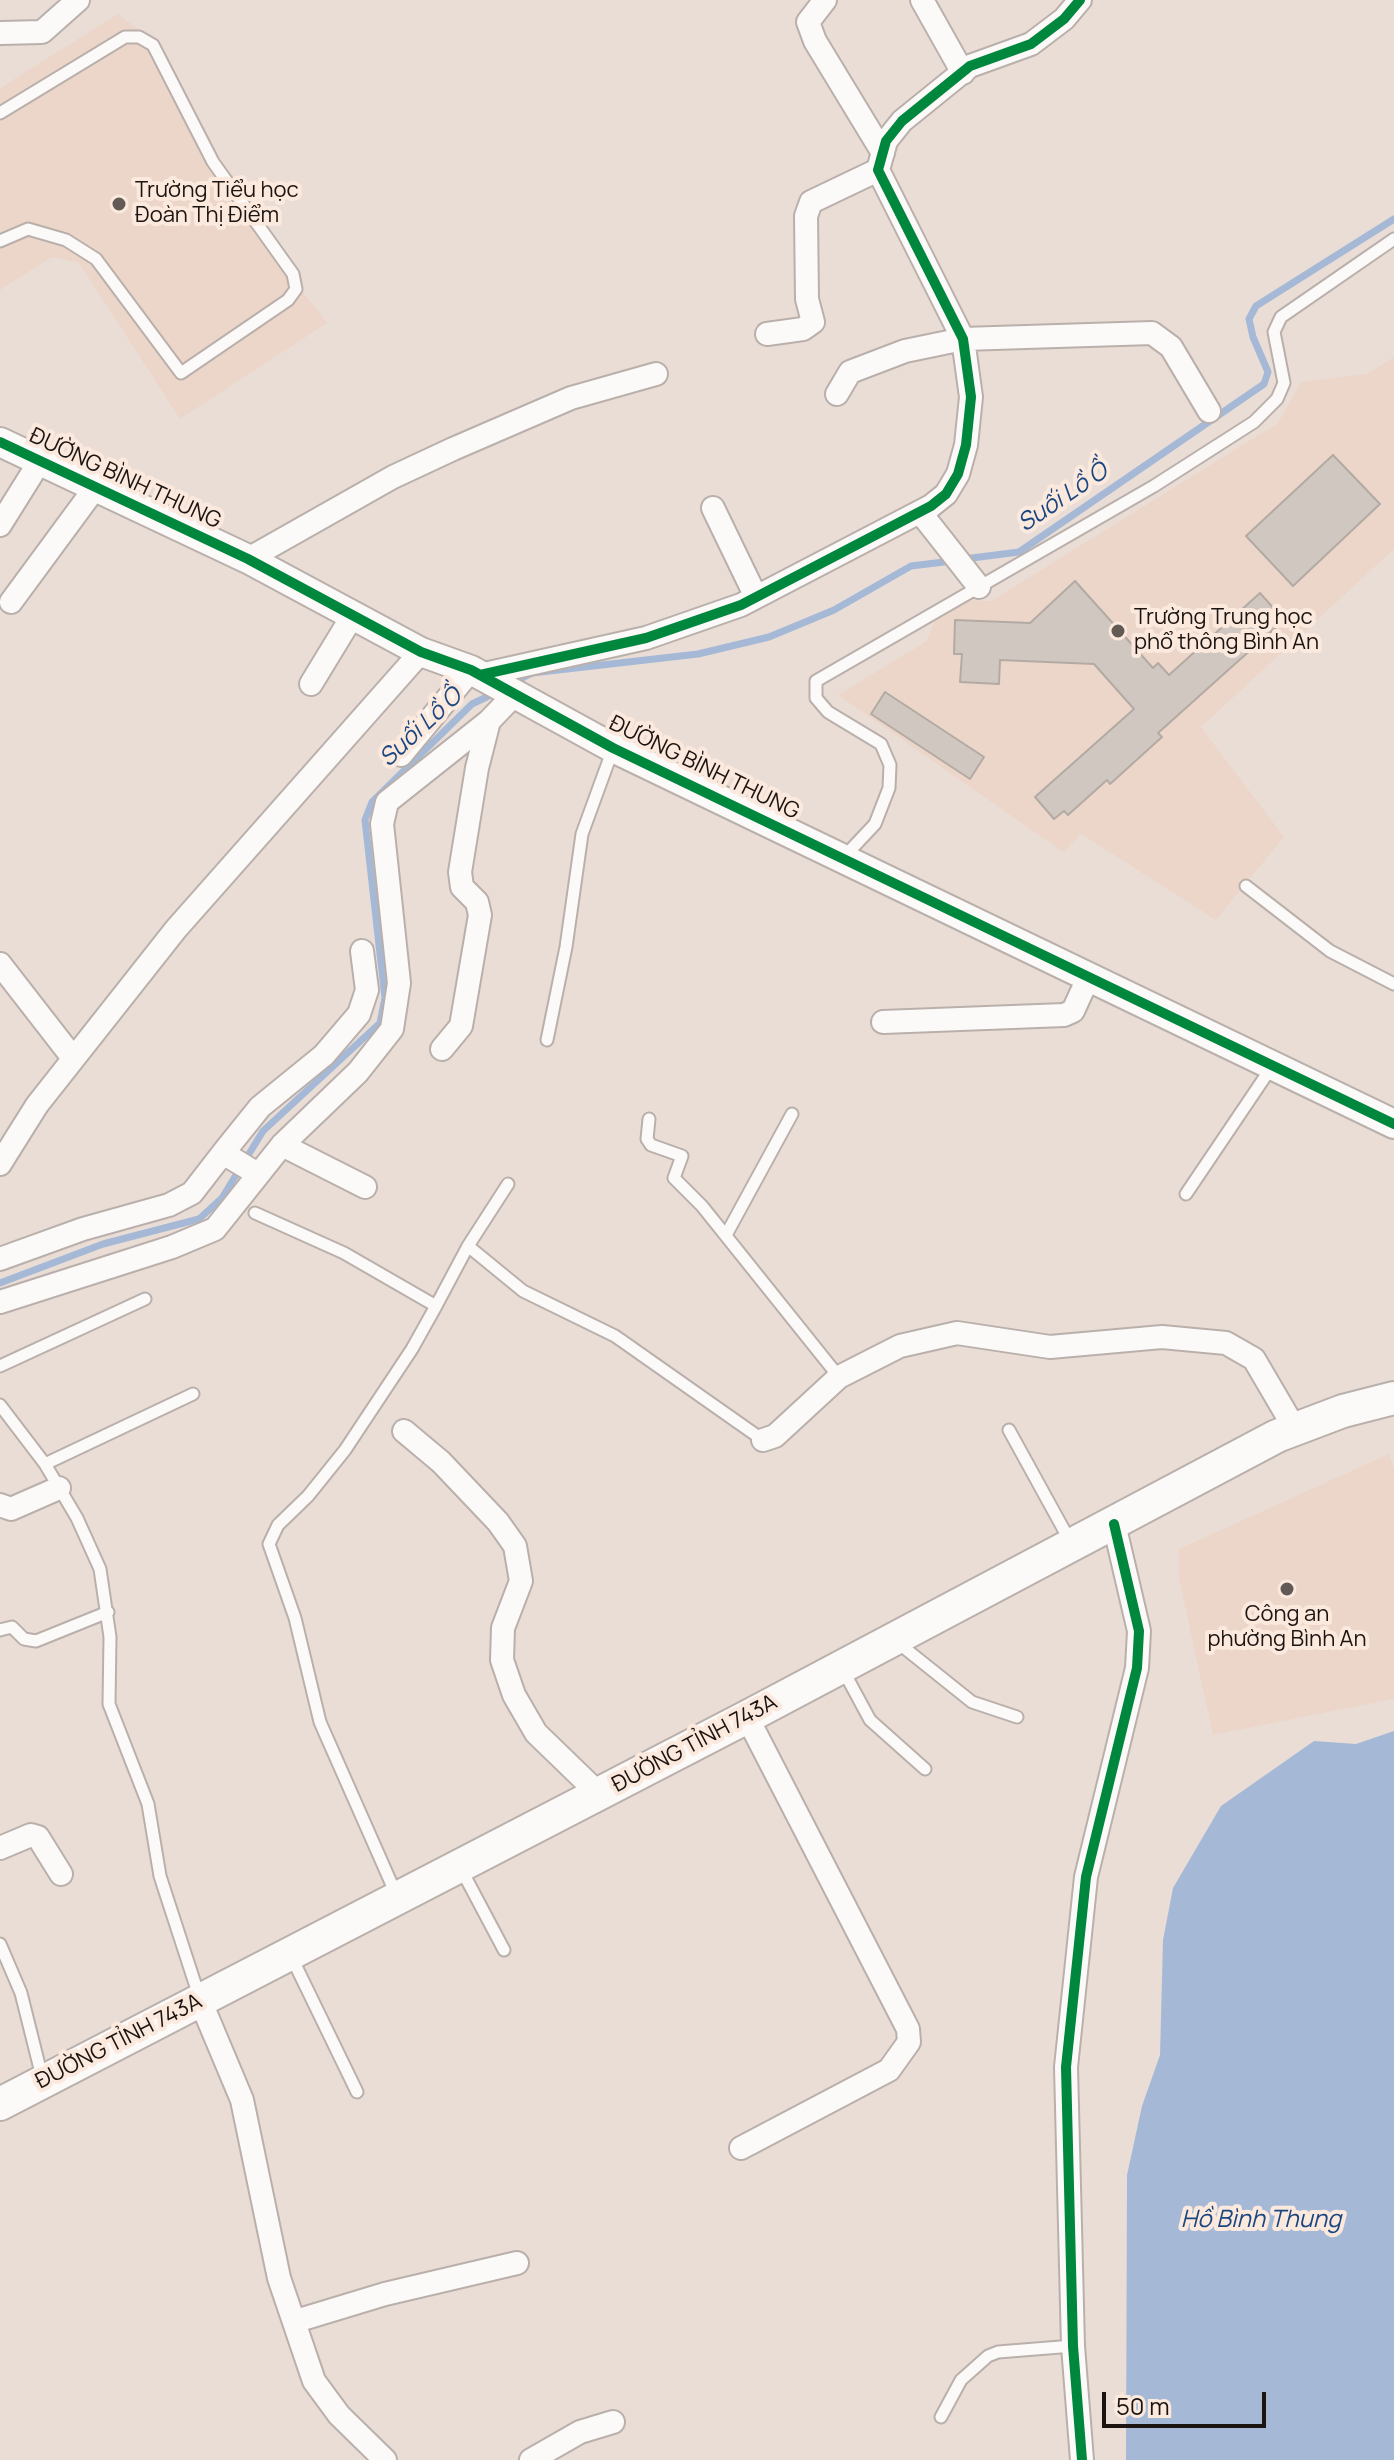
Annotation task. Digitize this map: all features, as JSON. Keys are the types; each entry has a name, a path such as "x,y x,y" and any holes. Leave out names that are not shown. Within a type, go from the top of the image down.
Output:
{"main road":[{"name":"ĐƯỜNG TỈNH 743A","path":"0,2104 460,1867 1295,1429 1394,1398"}],"street":[{"path":"0,33 42,32 78,0"},
{"path":"401,755 492,681 646,638 756,597 920,512 946,494 958,474 966,445 971,397 963,339 880,161 815,41 808,22 825,0"},
{"path":"922,0 963,73"},
{"path":"767,334 803,329 813,322 807,299 806,216 811,202 880,161 886,141 902,121 970,66 1031,44 1064,19 1080,0"},
{"path":"837,394 850,372 905,351 963,339 1152,333 1171,347 1209,411"},
{"path":"248,559 393,477 466,443 571,398 656,374"},
{"name":"ĐƯỜNG BÌNH THUNG","path":"0,442 248,559 421,652 492,681 613,748 1394,1124"},
{"path":"0,525 40,461"},
{"path":"11,602 95,488"},
{"path":"713,508 756,597"},
{"path":"920,512 974,580"},
{"path":"311,684 353,615"},
{"path":"0,1164 73,1058 176,929 421,652"},
{"path":"442,1049 461,1026 480,915 477,902 462,887 460,872 477,768 489,721 492,681"},
{"path":"0,1302 172,1247 215,1229 232,1211 256,1173 358,1072 392,1029 399,983 382,824 387,802 489,721"},
{"path":"0,1259 83,1229 169,1205 192,1193 226,1155 260,1107 324,1055 359,1014 367,990 362,951"},
{"path":"0,964 73,1058"},
{"path":"883,1022 1064,1015 1073,1011 1089,976"},
{"path":"282,1145 365,1187"},
{"path":"226,1155 256,1173"},
{"path":"763,1440 775,1436 839,1377 900,1346 957,1333 1050,1347 1162,1337 1226,1343 1254,1359 1295,1429"},
{"path":"404,1431 441,1462 515,1546 521,1581 503,1628 502,1660 510,1683 536,1733 599,1794"},
{"path":"0,1505 11,1509 59,1488"},
{"path":"1082,2460 1073,2346 1066,2067 1086,1877 1137,1668 1139,1631 1114,1524"},
{"path":"741,2148 889,2070 903,2055 909,2042 908,2029 747,1717"},
{"path":"0,1848 31,1835 38,1837 61,1874"},
{"path":"200,2000 242,2100 279,2278 314,2381 339,2415 385,2460"},
{"path":"296,2321 408,2288 517,2263"},
{"path":"531,2460 572,2435 613,2422"}],"lane":[{"path":"0,113 125,37 139,37 153,45 213,162 293,274 296,289 288,300 181,373 96,259 66,240 28,229 0,241"},
{"path":"844,858 875,824 889,788 890,765 881,744 828,712 816,698 816,681 974,580 1154,486 1254,422 1277,399 1284,383 1274,332 1281,317 1394,239"},
{"path":"547,1040 566,947 582,834 613,748"},
{"path":"1246,886 1330,951 1394,984"},
{"path":"1186,1194 1273,1065"},
{"path":"726,1235 792,1114"},
{"path":"649,1119 647,1139 651,1145 682,1156 674,1178 726,1235 839,1377"},
{"path":"398,1898 320,1722 295,1618 269,1544 278,1525 308,1496 345,1450 399,1370 468,1246 508,1184"},
{"path":"255,1213 344,1253 436,1306"},
{"path":"468,1246 523,1291 615,1336 763,1440"},
{"path":"0,1366 145,1299"},
{"path":"45,1464 193,1394"},
{"path":"0,1405 45,1464 100,1569 108,1612 109,1704 148,1804 160,1876 200,2000"},
{"path":"1009,1430 1072,1545"},
{"path":"0,1630 12,1627 24,1639 36,1641 108,1612"},
{"path":"893,1639 972,1702 1017,1717"},
{"path":"841,1666 870,1720 925,1769"},
{"path":"460,1867 504,1950"},
{"path":"0,1944 21,1993 43,2082"},
{"path":"290,1954 357,2092"},
{"path":"941,2417 961,2380 988,2356 998,2352 1073,2346"}],"shaded area":[{"name":"Trường Tiểu học Đoàn Thị Điểm","path":"118,14 139,30 190,126 266,245 327,323 180,419 79,263 52,257 0,290 0,88"},
{"name":"Trường Trung học phổ thông Bình An","path":"1394,357 1394,549 1201,727 1284,837 1216,920 1081,834 1063,852 838,695 927,641 935,621 969,600 991,601 1278,423 1301,382 1367,374"},
{"name":"Công an phường Bình An","path":"1389,1454 1394,1470 1394,1699 1213,1735 1179,1579 1179,1549"}],"water":[{"name":"Hồ Bình Thung","path":"1394,1731 1394,2460 1126,2460 1127,2175 1142,2106 1160,2055 1163,1940 1173,1888 1221,1806 1314,1741 1356,1744"}],"building":[{"path":"1333,455 1380,504 1293,586 1246,536"},
{"path":"1075,581 1153,668 1158,663 1169,675 1260,593 1284,620 1158,733 1162,737 1110,784 1107,780 1068,815 1064,811 1054,819 1035,797 1134,709 1094,664 1000,660 999,684 960,682 962,654 954,654 955,620 1030,623"},
{"path":"885,692 984,757 970,779 871,714"}],"waterway":[{"name":"Suối Lồ Ồ","path":"964,559 1019,552 1264,384 1268,372 1249,319 1256,306 1394,219"},
{"name":"Suối Lồ Ồ","path":"511,684 532,673 698,654 769,637 834,610 911,566 952,561"},
{"name":"Suối Lồ Ồ","path":"0,1283 103,1244 199,1219 222,1198 263,1131 380,1023 385,998 365,820 372,802 472,704 497,692"}],"cycle path":[{"path":"480,675 646,638 741,605 931,506 946,494 958,474 966,445 971,397 963,339 878,170 886,141 902,121 970,66 1031,44 1064,19 1080,0"},
{"path":"0,442 248,559 421,652 471,670 613,748 1394,1124"},
{"path":"1082,2460 1073,2346 1066,2067 1086,1877 1137,1668 1139,1631 1114,1524"}],"place":[{"name":"Trường Tiểu học Đoàn Thị Điểm","path":"119,204"},
{"name":"Trường Trung học phổ thông Bình An","path":"1118,631"},
{"name":"Công an phường Bình An","path":"1287,1589"}]}
